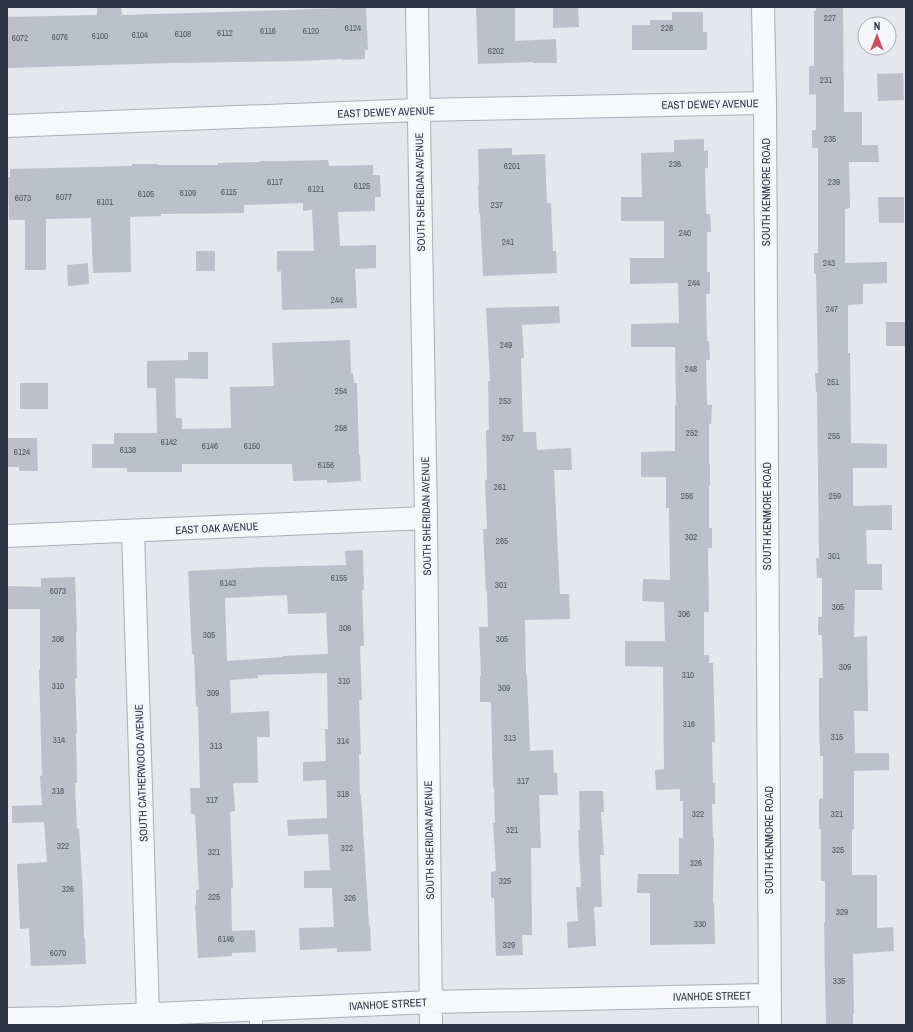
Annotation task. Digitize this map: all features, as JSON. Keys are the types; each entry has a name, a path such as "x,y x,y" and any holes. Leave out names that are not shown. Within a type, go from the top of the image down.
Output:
{"street":[{"name":"SOUTH SHERIDAN AVENUE","path":"417,7 426,518 431,1025"},
{"name":"SOUTH KENMORE ROAD","path":"764,7 770,1025"},
{"name":"EAST DEWEY AVENUE","path":"7,126 419,110 765,103"},
{"name":"EAST OAK AVENUE","path":"7,536 133,532 426,518"},
{"name":"SOUTH CATHERWOOD AVENUE","path":"133,532 148,1014"},
{"name":"IVANHOE STREET","path":"7,1019 62,1022 148,1014 256,1017 431,1002 769,995"}],"building":[{"path":"97,7 121,7 122,15 366,7 368,50 365,50 365,59 8,68 7,17 97,15"},
{"path":"476,7 515,7 515,41 556,39 557,63 533,62 478,64"},
{"path":"553,7 578,7 579,27 553,28"},
{"path":"816,7 843,7 844,112 862,112 862,145 878,145 879,162 849,162 850,208 845,209 845,263 887,262 887,283 863,284 863,304 848,305 851,443 887,444 887,468 853,468 853,506 892,505 892,530 866,530 867,564 882,564 882,590 855,590 854,637 867,636 868,711 854,711 855,753 889,753 889,770 854,771 852,875 877,875 877,928 893,927 894,951 853,954 853,1025 826,1025 824,923 825,881 821,881 821,829 819,829 819,799 823,798 823,756 820,756 819,719 819,678 823,678 822,635 818,635 818,617 822,617 822,578 817,578 816,558 819,558 817,392 815,373 818,373 816,274 814,274 814,253 818,253 818,148 812,148 812,130 816,130 816,94 809,95 809,66 814,66 814,11 816,11"},
{"path":"672,12 703,12 703,32 707,32 707,50 632,50 632,25 650,25 650,20 672,20"},
{"path":"903,73 904,100 878,101 877,74"},
{"path":"704,139 704,151 708,150 708,168 705,168 706,214 710,214 711,232 707,232 707,272 710,272 710,294 706,294 707,341 709,341 710,360 706,360 707,405 712,405 711,424 709,424 709,528 712,528 712,548 708,548 709,612 704,612 704,655 709,655 709,663 713,663 715,742 712,742 715,804 712,804 714,838 713,903 715,944 650,945 650,893 637,893 638,874 679,874 679,838 683,838 683,801 680,801 680,789 656,790 655,770 664,769 663,667 625,666 625,641 665,641 664,602 642,601 643,579 670,580 669,508 666,508 666,477 641,477 641,452 675,451 675,347 631,347 631,324 679,323 678,283 630,284 630,258 664,258 664,221 621,221 621,197 642,197 641,153 674,152 674,140"},
{"path":"512,148 512,155 545,154 547,203 551,203 553,251 556,251 557,273 483,276 479,213 478,149"},
{"path":"328,160 329,166 373,165 373,175 380,175 381,197 375,197 375,211 338,212 340,246 376,245 376,268 355,269 357,308 282,310 281,271 277,272 277,251 314,251 312,210 303,211 303,203 244,205 244,213 161,214 161,216 130,217 131,272 93,273 91,218 46,219 46,270 25,270 25,220 9,220 8,177 10,177 10,169 132,166 132,164 218,165 218,163 260,161"},
{"path":"878,197 904,197 904,223 879,223"},
{"path":"196,251 215,251 215,271 196,271"},
{"path":"88,263 89,284 68,286 67,265"},
{"path":"559,306 560,323 522,325 524,358 521,358 523,432 536,432 537,450 571,448 572,470 554,470 560,594 569,594 570,619 525,620 530,751 553,750 554,773 557,773 558,795 539,795 541,848 531,848 532,935 522,935 523,955 496,956 494,898 491,898 491,872 496,871 493,823 495,823 491,702 480,702 481,676 479,627 488,627 483,529 487,529 485,480 487,480 486,430 489,430 488,381 490,381 486,308"},
{"path":"886,322 906,322 906,346 886,346"},
{"path":"350,340 351,373 353,373 354,383 357,383 361,481 327,483 327,480 293,481 292,464 182,464 182,472 127,472 127,468 92,468 92,444 114,444 114,433 157,433 156,388 147,388 147,361 188,360 188,352 208,352 208,379 175,378 176,418 182,418 182,429 231,428 230,387 274,386 272,343"},
{"path":"20,383 48,383 48,409 20,409"},
{"path":"7,438 37,438 38,471 19,471 19,467 7,467"},
{"path":"363,550 364,590 362,590 364,646 360,646 362,700 359,700 361,754 359,754 360,795 371,951 337,952 337,948 300,950 299,928 334,927 332,888 304,888 304,871 330,870 328,834 288,836 287,820 327,818 326,780 303,781 303,762 326,761 325,729 328,729 327,673 258,675 258,678 230,680 231,713 269,711 270,737 257,737 258,783 233,783 235,811 230,812 233,888 231,888 232,931 255,930 256,952 232,953 232,956 198,958 195,905 196,890 199,890 195,814 191,814 190,788 200,788 198,707 196,707 194,654 192,654 188,571 346,565 345,551","holes":["287,595 288,614 326,613 328,654 227,661 225,598"]},
{"path":"75,577 77,632 77,678 75,678 77,783 75,783 77,829 79,828 86,964 31,966 29,928 20,929 17,864 47,862 44,822 12,823 12,806 42,805 40,776 42,775 39,670 40,609 7,609 7,586 41,587 41,578"},
{"path":"579,791 603,791 604,812 601,812 604,855 600,855 602,907 594,907 596,946 568,948 567,922 578,921 576,887 581,887 578,830 580,830"}]}
